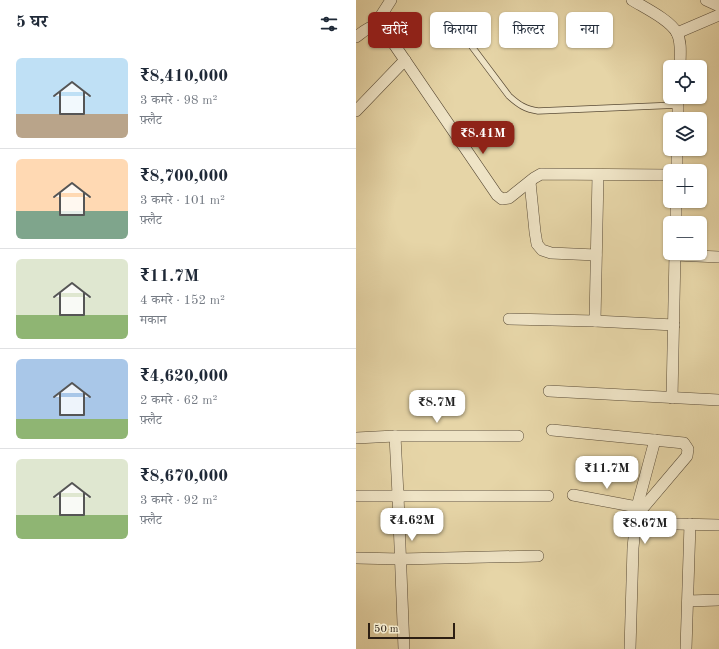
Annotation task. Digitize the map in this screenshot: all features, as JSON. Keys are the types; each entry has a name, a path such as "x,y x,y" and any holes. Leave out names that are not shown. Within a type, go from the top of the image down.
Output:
{"street":[{"path":"632,0 669,22 677,33 680,47 680,60"},
{"path":"706,0 719,6"},
{"path":"383,12 389,1"},
{"path":"677,33 719,15"},
{"path":"356,37 368,28"},
{"path":"397,48 497,195 502,199 509,198 542,174 663,175"},
{"path":"356,111 405,60"},
{"path":"595,321 598,175"},
{"path":"530,182 537,244 542,250 551,253 596,255"},
{"path":"707,256 719,257"},
{"path":"672,398 675,260"},
{"path":"509,319 674,325"},
{"path":"549,392 719,400"},
{"path":"552,430 684,443 688,449 687,456 636,515"},
{"path":"356,438 395,436 518,436"},
{"path":"395,436 404,649"},
{"path":"630,649 633,548 636,515 655,440"},
{"path":"573,495 636,515 690,524 719,525"},
{"path":"356,496 548,496"},
{"path":"686,649 690,524"},
{"path":"356,558 401,559 538,556"},
{"path":"688,601 719,600"}],"lane":[{"path":"472,48 509,96 518,104 530,110 538,111 663,102"}]}
